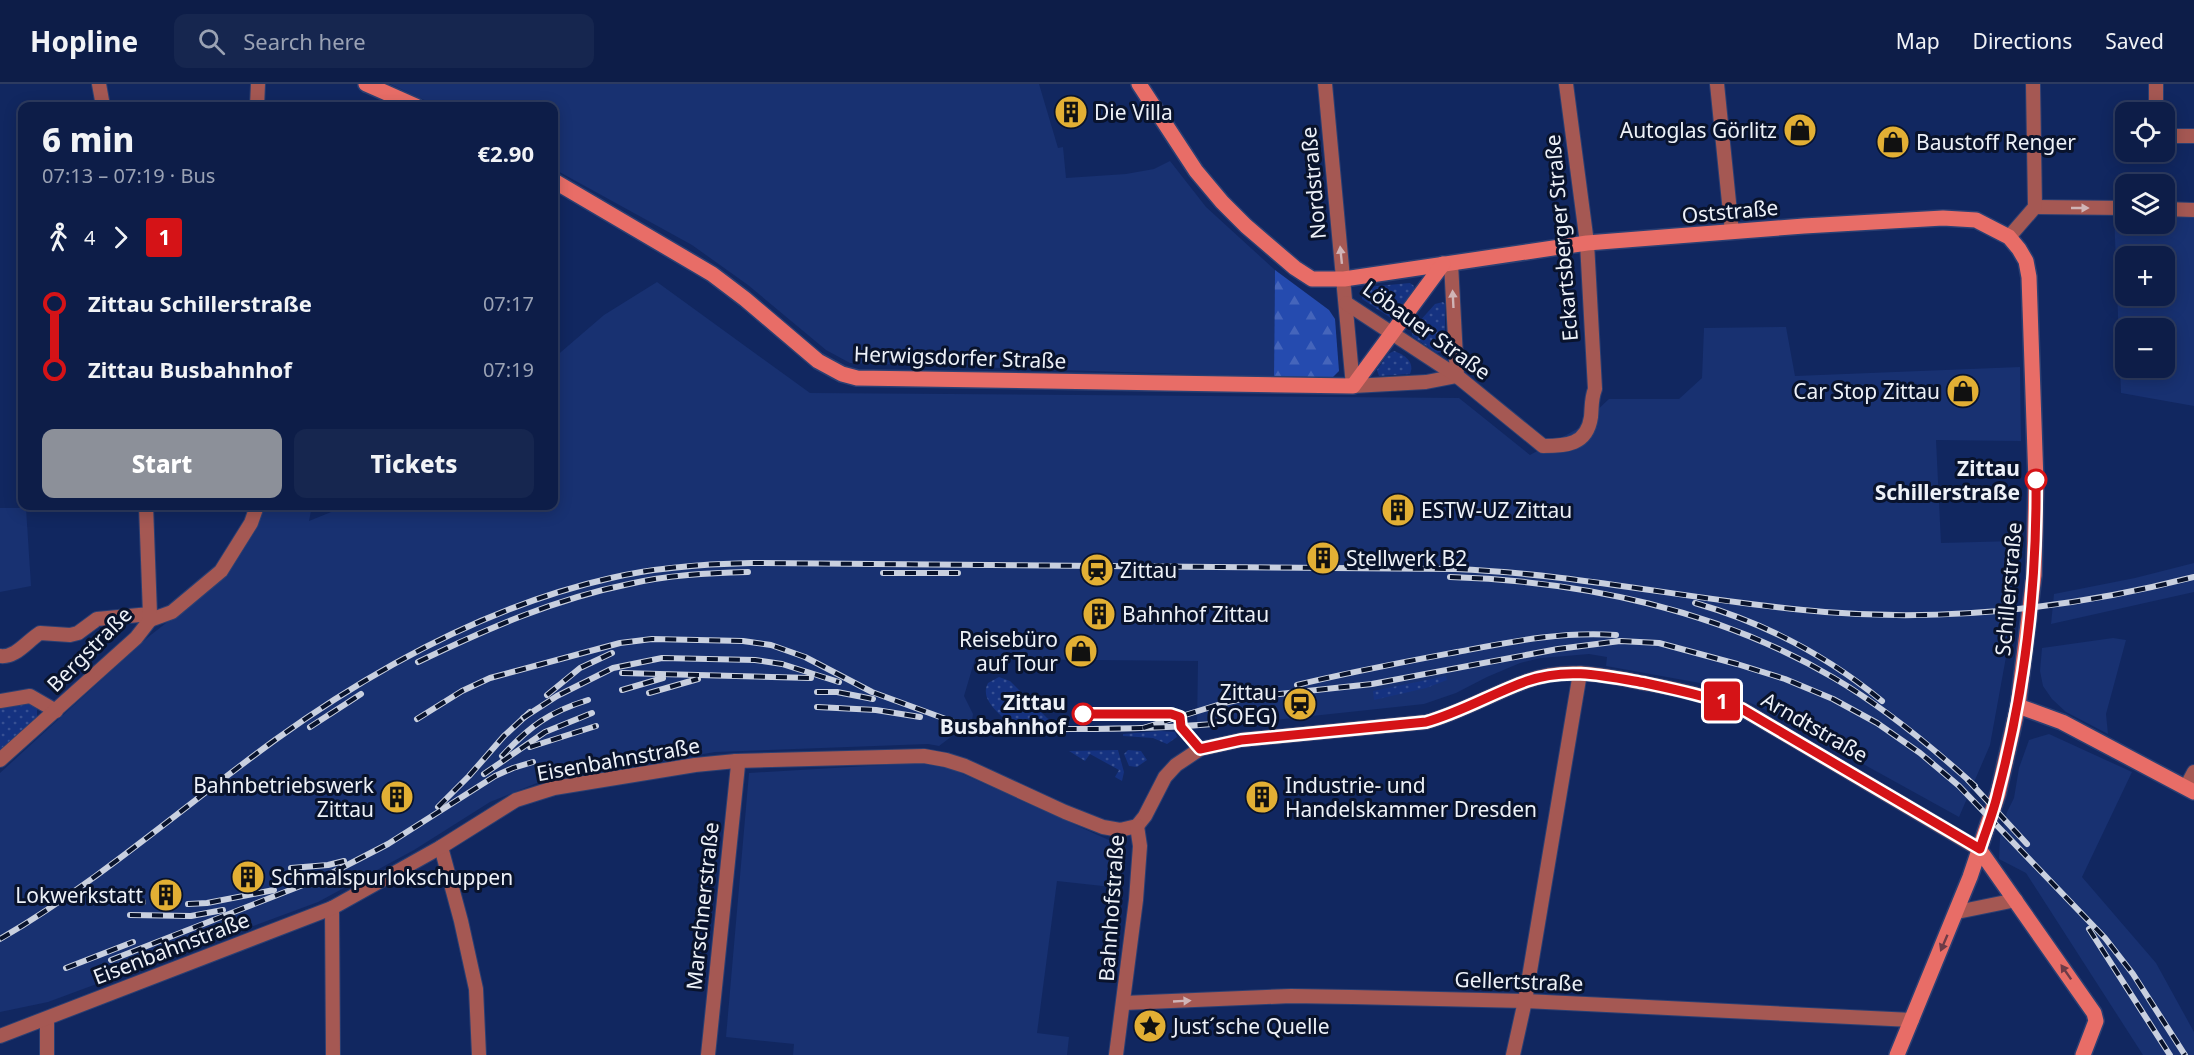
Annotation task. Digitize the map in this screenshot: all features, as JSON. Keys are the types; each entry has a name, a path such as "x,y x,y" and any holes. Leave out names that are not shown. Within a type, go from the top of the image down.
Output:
{"main road":[{"path":"366,84 407,102"},
{"name":"Löbauer Straße","path":"1139,84 1196,171 1246,226 1295,268 1312,279 1344,279"},
{"name":"Herwigsdorfer Straße","path":"558,183 712,274 818,361 850,376 873,380 1353,386"},
{"name":"Oststraße","path":"1344,279 1587,243 1943,218 1976,220 2009,237"},
{"name":"Schillerstraße","path":"1897,1055 1957,912 1980,849 1998,794 2018,706 2034,575 2036,482 2030,277 2026,261 2009,237"},
{"path":"1353,386 1391,333 1447,264"},
{"path":"2018,706 2062,722 2190,789"},
{"path":"1980,849 2094,1013 2096,1022 2083,1055"}],"street":[{"path":"99,84 102,102"},
{"path":"256,102 258,84"},
{"name":"Nordstraße","path":"1325,84 1344,279"},
{"name":"Eckartsberger Straße","path":"1566,84 1587,243 1595,389"},
{"path":"1717,84 1732,232"},
{"path":"2009,237 2035,207 2033,84"},
{"path":"2156,84 2156,102"},
{"path":"2175,136 2194,136"},
{"path":"2035,207 2115,208"},
{"path":"2175,209 2194,210"},
{"path":"1346,303 1353,386 1426,382 1457,376 1447,264"},
{"name":"Löbauer Straße","path":"1344,279 1346,303 1457,376 1543,446 1572,444 1581,439 1591,420 1592,397 1595,389"},
{"name":"Bergstraße","path":"0,760 136,638 150,617 146,510"},
{"path":"0,656 6,657 14,654 40,633 69,635 78,633 96,619 150,617 172,612 221,571 251,523 256,510"},
{"path":"1513,1055 1525,1001 1580,673"},
{"name":"Bahnhofstraße","path":"1116,1055 1136,900 1140,846 1137,826 1145,816 1164,777 1176,765 1200,749 1241,740 1426,722 1448,716 1527,681 1554,674 1580,673"},
{"name":"Arndtstraße","path":"1580,673 1599,674 1687,692 1719,700 1742,709 1980,849"},
{"path":"0,701 30,696 56,711"},
{"name":"Eisenbahnstraße","path":"0,1036 332,908 441,847 504,806 544,791 625,775 736,761 924,756 946,759 965,766 1103,827 1120,830 1137,826"},
{"name":"Marschnerstraße","path":"708,1055 738,765 736,761"},
{"path":"2190,789 2194,772"},
{"path":"441,847 476,989 479,1055"},
{"path":"1957,912 2016,900"},
{"path":"332,908 333,1055"},
{"name":"Gellertstraße","path":"1124,1004 1291,996 1525,1001 1911,1020"},
{"path":"47,1019 47,1055"}],"shaded area":[{"path":"390,84 1039,84 1058,148 1063,147 1066,178 1126,174 1154,169 1170,161 1206,207 1275,270 1274,377 850,363 826,350 748,285 692,245 558,171 558,102 428,102"},
{"path":"2114,213 2115,234 2175,234 2175,214 2194,215 2194,406 2121,393 2120,378 2175,378 2175,318 2118,318 2118,306 2175,306 2175,246 2115,246"},
{"path":"657,282 810,393 1459,398 1530,455 1577,429 1609,399 1679,399 1702,378 1704,328 1786,327 1795,376 2020,367 2021,441 1936,440 1941,543 2015,541 2008,646 1990,745 1959,817 1760,707 1700,683 1606,666 1607,657 1589,654 1541,658 1520,663 1456,693 1424,704 1199,728 1197,727 1198,661 975,659 964,696 973,714 972,721 939,746 928,744 715,752 537,783 490,802 414,850 318,902 48,1002 0,1012 0,773 147,638 223,578 258,526 263,510 311,510 309,521 336,510 558,510 558,355 604,315"},
{"path":"1410,283 1414,286 1414,290 1391,318 1362,299 1362,292 1366,287"},
{"path":"1443,302 1445,304 1445,347 1437,353 1412,336 1413,328 1418,331 1423,324 1419,322 1435,304"},
{"path":"1394,351 1408,360 1411,366 1410,374 1379,376 1377,370 1388,354"},
{"path":"0,508 26,510 31,586 0,592"},
{"path":"2194,563 2194,592 2051,624 2054,594 2135,578"},
{"path":"2113,638 2126,640 2106,714 2108,734 2066,712 2052,699 2043,686 2040,671 2042,648"},
{"path":"1446,676 1447,680 1426,688 1374,700 1373,691"},
{"path":"999,677 1010,681 1047,718 1060,725 1011,725 992,706 986,695 988,683"},
{"path":"23,703 33,704 37,708 37,717 0,750 0,707"},
{"path":"1175,732 1177,737 1167,744 1153,738 1123,736 1123,734"},
{"path":"2049,734 2132,772 2082,877 2156,963 2194,1032 2194,1055 2143,1055 2026,873 1999,859 2000,838 2007,812 2014,798 2019,768 2029,740"},
{"path":"1118,750 1124,772 1122,781 1115,777 1119,770 1090,754 1085,761 1069,751"},
{"path":"1128,750 1141,751 1147,760 1137,767 1129,766 1124,754"},
{"path":"918,763 945,766 1122,846 1125,855 1121,888 1057,881 1037,1033 1069,1037 1067,1055 793,1055 794,1044 726,1037 749,773"}],"green space":[{"path":"1275,270 1329,310 1335,319 1339,371 1332,378 1274,377"}],"railway":[{"path":"0,939 72,893 313,713 394,664 478,622 522,605 566,590 646,571 698,565 751,563 1455,569 1548,576 1732,602 1872,615 2011,610 2103,597 2194,577"},
{"path":"418,662 521,616 601,590 673,577 748,572"},
{"path":"883,573 958,573"},
{"path":"1450,577 1550,585 1599,593 1697,617 1744,634 1790,654 1853,690 1907,728 1975,786"},
{"path":"1695,603 1746,620 1794,642 1839,669 1882,701"},
{"path":"1297,685 1377,667 1516,641 1556,636 1616,635"},
{"path":"417,719 462,691 490,678 620,643 652,639 743,641 771,645 805,657 872,692 962,725"},
{"path":"1251,697 1372,684 1558,649 1620,641 1659,643 1785,679 1833,699 1877,723 1920,753 1959,786 2105,938 2133,974 2185,1055"},
{"path":"547,695 580,668 612,653"},
{"path":"523,718 557,696 613,668 662,658 755,660 782,664 839,682"},
{"path":"622,673 811,678"},
{"path":"622,690 663,678"},
{"path":"649,693 698,679"},
{"path":"817,692 837,692 873,699"},
{"path":"310,727 361,694"},
{"path":"1143,728 1224,703 1259,695"},
{"path":"502,756 541,721 588,700"},
{"path":"817,707 876,710 920,717"},
{"path":"438,807 504,736 530,712"},
{"path":"484,774 545,732 592,713"},
{"path":"956,724 1027,730 1146,728 1222,723"},
{"path":"530,747 596,726"},
{"path":"111,960 326,876 388,844 495,776 533,762"},
{"path":"1968,780 2027,844"},
{"path":"291,868 328,865 344,861"},
{"path":"188,904 207,903 274,890"},
{"path":"120,901 143,902"},
{"path":"130,915 191,916 223,910"},
{"path":"2089,929 2170,1055"},
{"path":"66,968 133,942"}],"bus line":[{"name":"1","path":"1083,714 1171,714 1180,717 1181,727 1200,749 1241,740 1426,722 1448,716 1527,681 1554,674 1599,674 1687,692 1719,700 1742,709 1980,849 1998,794 2018,706 2034,575 2036,480"}],"place":[{"name":"Die Villa","path":"1071,112"},
{"name":"Autoglas Görlitz","path":"1800,130"},
{"name":"Baustoff Renger","path":"1893,142"},
{"name":"Car Stop Zittau","path":"1963,391"},
{"name":"Zittau Schillerstraße","path":"2036,480"},
{"name":"ESTW-UZ Zittau","path":"1398,510"},
{"name":"Stellwerk B2","path":"1323,558"},
{"name":"Zittau","path":"1097,570"},
{"name":"Bahnhof Zittau","path":"1099,614"},
{"name":"Reisebüro auf Tour","path":"1081,651"},
{"name":"Zittau (SOEG)","path":"1300,704"},
{"name":"Zittau Busbahnhof","path":"1083,714"},
{"name":"Bahnbetriebswerk Zittau","path":"397,797"},
{"name":"Industrie- und Handelskammer Dresden","path":"1262,797"},
{"name":"Schmalspurlokschuppen","path":"248,877"},
{"name":"Lokwerkstatt","path":"166,895"},
{"name":"Just´sche Quelle","path":"1150,1026"}]}
